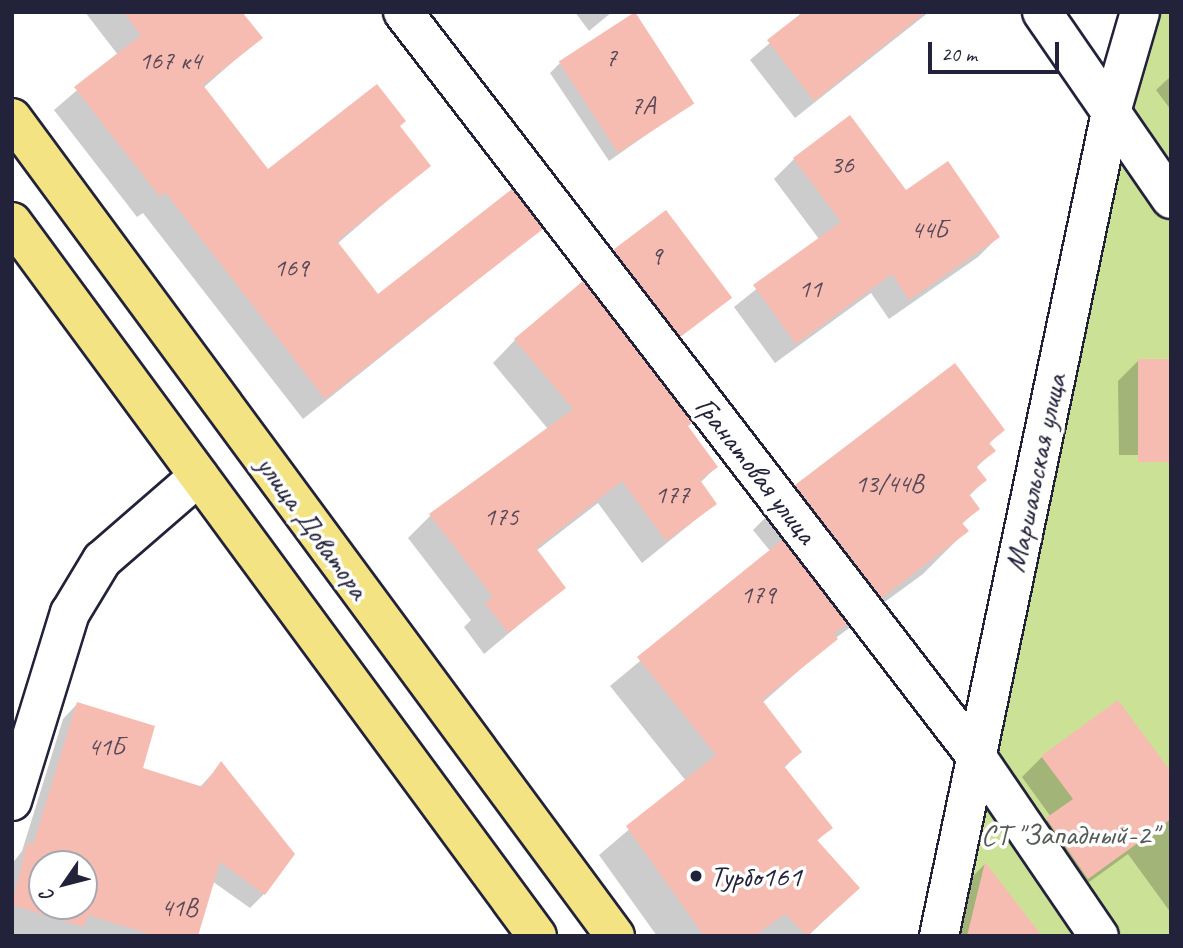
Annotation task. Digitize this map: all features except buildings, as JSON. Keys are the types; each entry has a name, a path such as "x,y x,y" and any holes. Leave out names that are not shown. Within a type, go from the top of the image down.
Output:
{"main road":[{"name":"улица Доватора","path":"12,118 615,936"},
{"name":"улица Доватора","path":"12,222 529,933"}],"street":[{"name":"Гранатовая улица","path":"403,12 976,756 1099,936"},
{"path":"1042,12 1171,199"},
{"name":"Маршальская улица","path":"939,936 1111,112 1140,12"},
{"path":"12,801 70,613 102,560 199,476"}],"green space":[{"name":"СТ \"Западный-2\"","path":"1133,12 1171,12 1171,936 947,936"}],"place":[{"name":"Турбо161","path":"696,876"}]}
